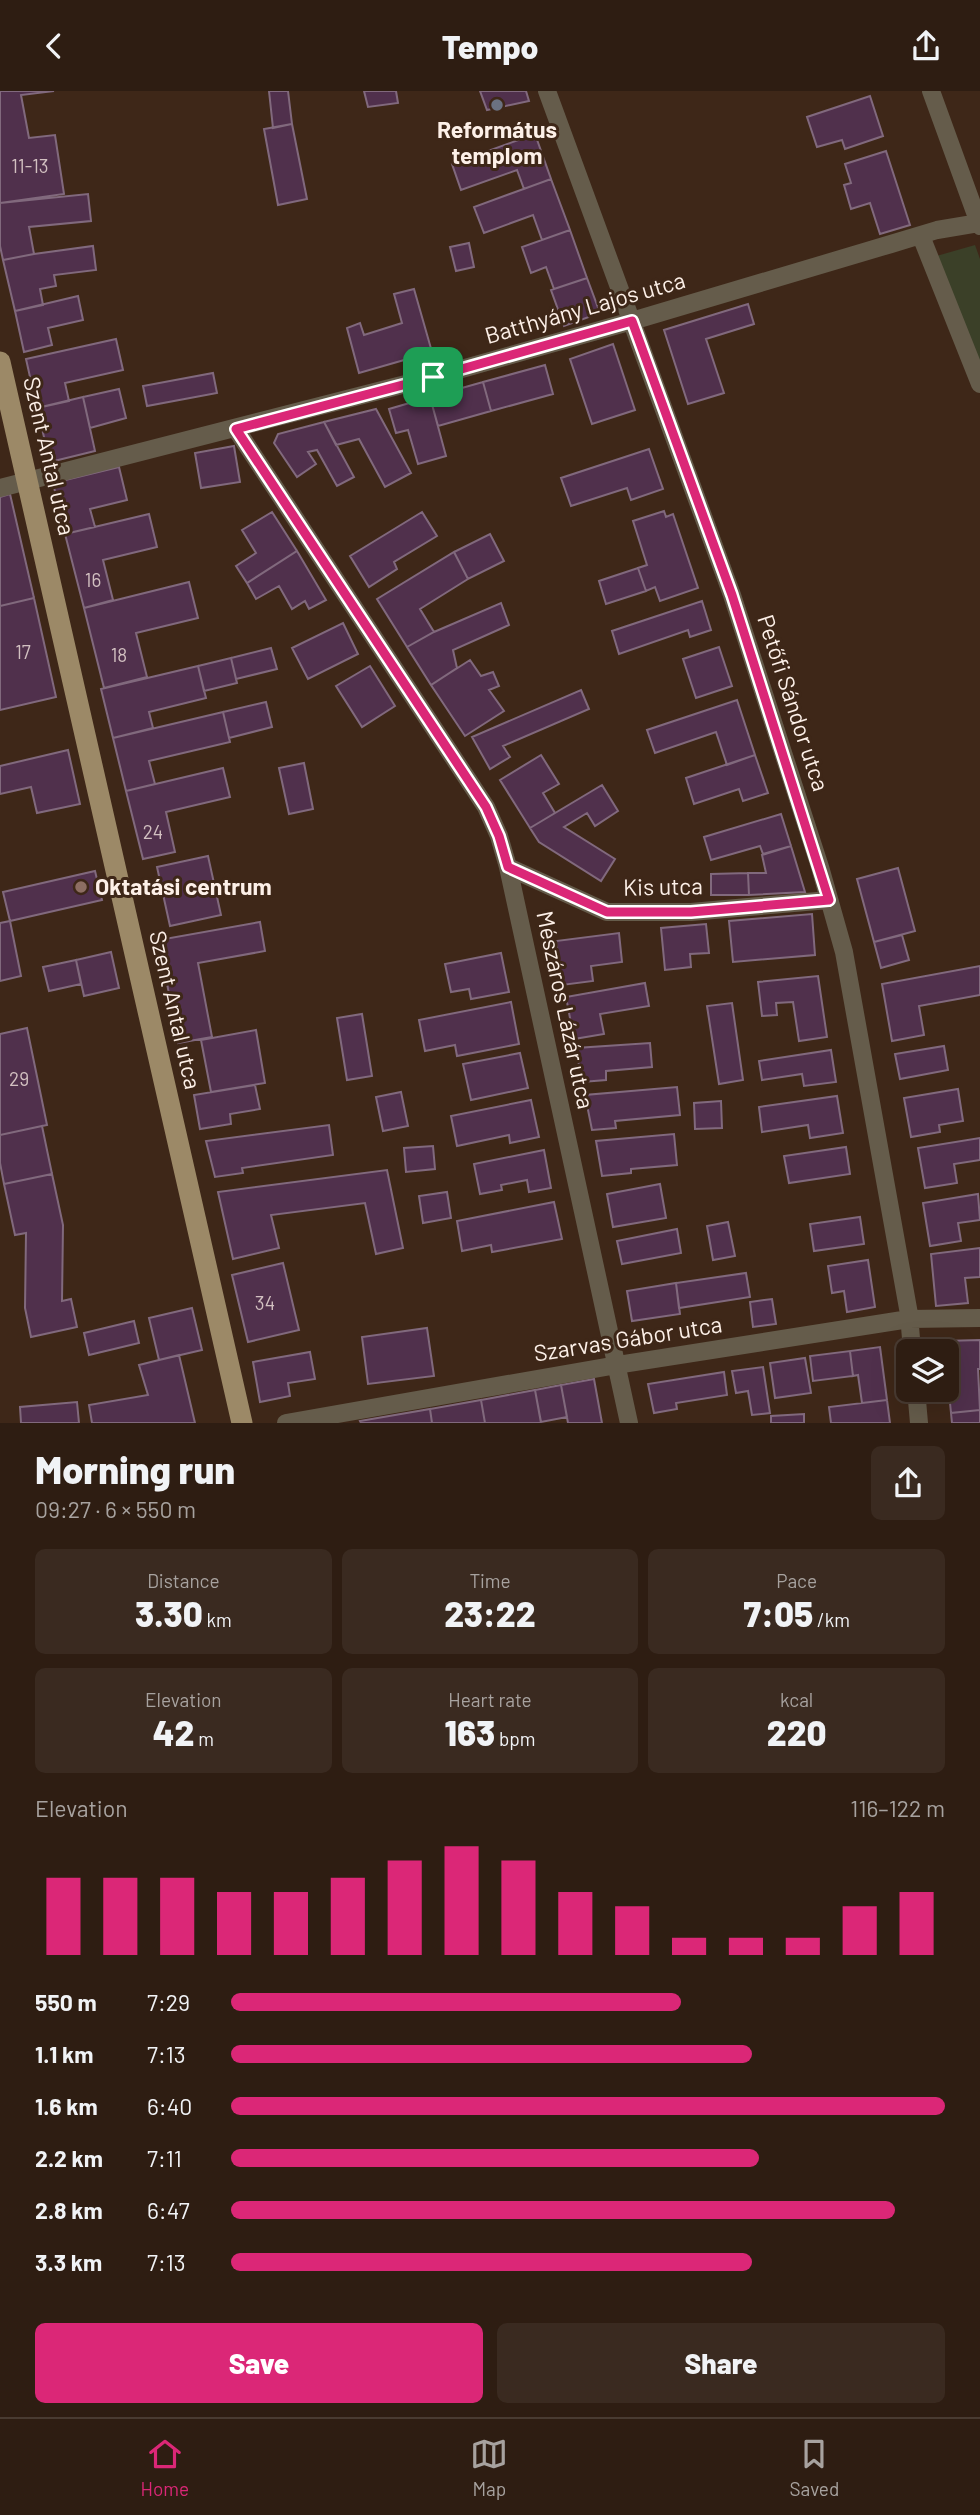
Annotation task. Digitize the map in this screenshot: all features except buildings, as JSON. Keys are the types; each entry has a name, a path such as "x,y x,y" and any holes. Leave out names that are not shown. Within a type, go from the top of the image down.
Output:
{"main road":[{"name":"Szent Antal utca","path":"0,362 242,1423"}],"street":[{"name":"Petőfi Sándor utca","path":"547,91 732,595 829,900 844,952 911,1339"},
{"path":"931,91 979,224"},
{"name":"Batthyány Lajos utca","path":"0,488 433,377 921,236 979,224"},
{"path":"921,236 980,384"},
{"name":"Mészáros Lázár utca","path":"236,429 486,807 499,836 629,1423"},
{"name":"Kis utca","path":"508,867 607,912 691,912 829,900"},
{"name":"Szarvas Gábor utca","path":"286,1423 617,1365 909,1319 980,1318"},
{"path":"917,1402 919,1423"}],"green space":[{"path":"975,245 980,259 980,389 933,257"}],"place":[{"name":"Református templom","path":"497,105"},
{"name":"Oktatási centrum","path":"81,887"}],"route":[{"path":"632,321 732,595 829,900 691,912 607,912 508,867 499,836 486,807 236,429 433,377 632,321"}]}
